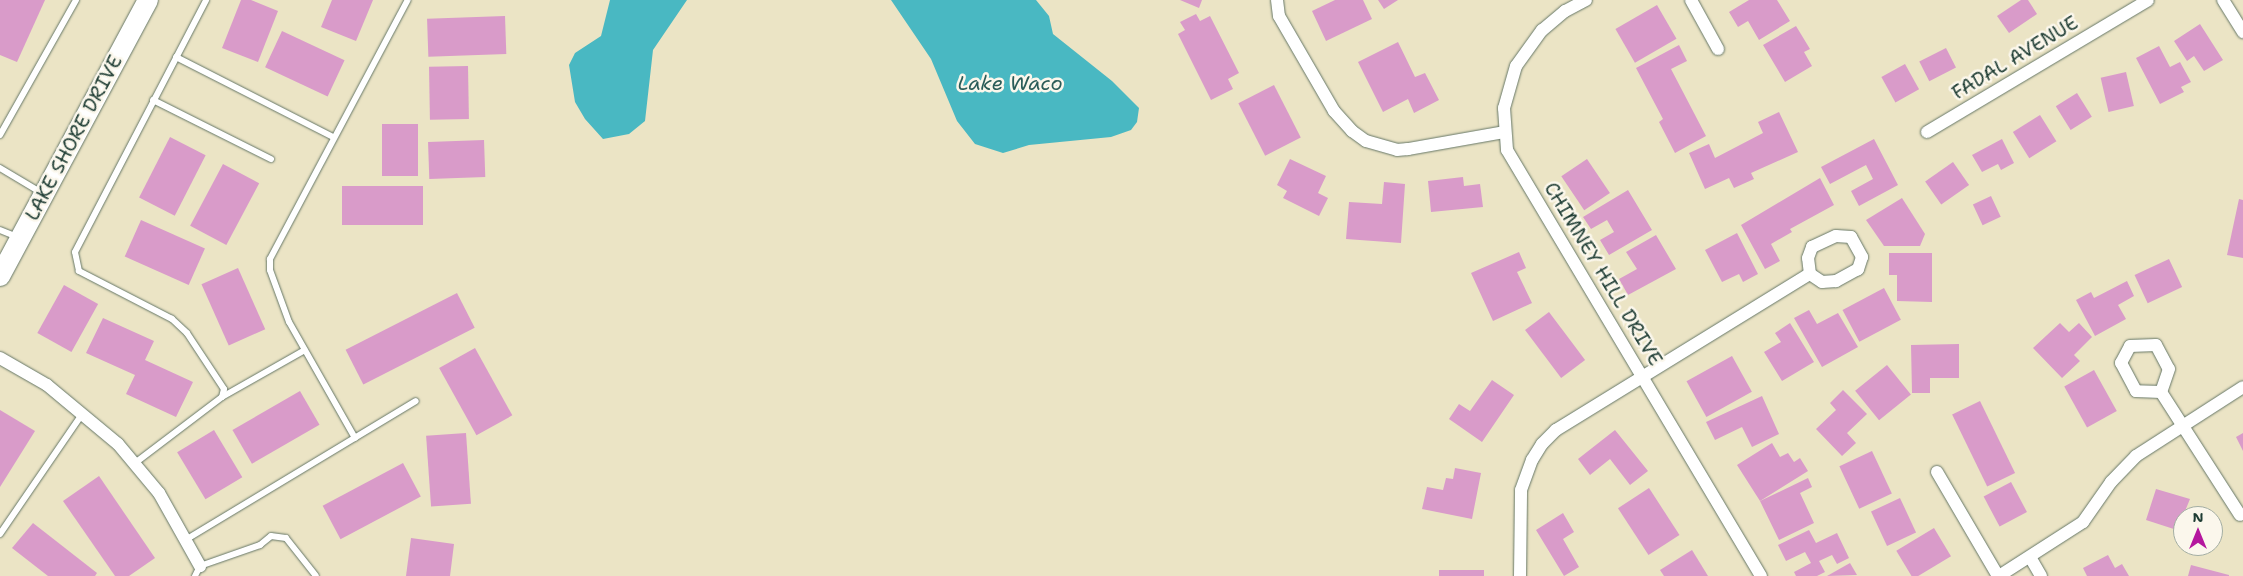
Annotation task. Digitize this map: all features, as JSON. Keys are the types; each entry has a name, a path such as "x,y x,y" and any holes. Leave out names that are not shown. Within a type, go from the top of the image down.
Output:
{"main road":[{"name":"LAKE SHORE DRIVE","path":"0,276 148,0"}],"street":[{"path":"1277,0 1279,16 1334,111 1352,131 1366,141 1397,150 1504,132"},
{"name":"CHIMNEY HILL DRIVE","path":"1586,0 1561,5 1516,66 1504,108 1504,132 1507,150 1761,576"},
{"path":"1691,0 1718,49"},
{"name":"FADAL AVENUE","path":"1927,132 2148,0"},
{"path":"2223,0 2243,32"},
{"path":"1520,576 1518,506 1532,460 1556,430 1810,274"},
{"path":"0,358 47,385 82,413 135,462 159,493 187,539 198,571"},
{"path":"1936,472 1999,576 2083,522 2111,482 2136,456 2243,387"},
{"path":"2161,392 2240,515"},
{"path":"2030,557 2041,576"}],"lane":[{"path":"0,135 76,0"},
{"path":"206,0 75,252 74,260 79,271 172,320 187,333 224,389 222,397"},
{"path":"355,438 289,322 273,281 270,259 333,137 408,0"},
{"path":"176,57 333,137"},
{"path":"153,100 271,159"},
{"path":"0,168 44,194"},
{"path":"0,230 20,238"},
{"path":"135,462 222,397 305,350"},
{"path":"187,539 416,401"},
{"path":"0,534 82,413"},
{"path":"198,571 260,545 271,536 286,538 316,576"}],"water":[{"path":"610,0 687,0 653,50 645,121 629,134 603,139 585,119 575,102 569,65 575,53 601,36"},
{"name":"Lake Waco","path":"891,0 1036,0 1049,16 1053,34 1112,81 1139,108 1137,122 1131,130 1111,137 1029,145 1003,153 975,144 957,121 931,59"}],"building":[{"path":"0,0 45,0 17,62 0,55"},
{"path":"241,0 251,0 278,11 258,62 222,48"},
{"path":"332,0 373,0 356,41 321,27"},
{"path":"1180,0 1202,0 1199,8"},
{"path":"1335,0 1363,0 1372,19 1326,41 1312,11"},
{"path":"1378,0 1398,0 1384,9"},
{"path":"1749,0 1777,0 1790,21 1759,40 1748,21 1738,27 1729,12"},
{"path":"2021,0 2028,0 2037,14 2009,33 1997,16"},
{"path":"1657,5 1676,39 1635,63 1615,29"},
{"path":"1196,14 1200,21 1210,16 1239,73 1228,79 1233,89 1211,100 1178,34 1185,30 1180,22"},
{"path":"505,16 506,54 428,57 427,19"},
{"path":"2200,24 2223,60 2204,71 2194,56 2187,61 2174,41"},
{"path":"1796,26 1810,49 1804,52 1812,66 1785,82 1763,45"},
{"path":"282,31 345,60 328,96 265,67"},
{"path":"1398,42 1415,77 1425,73 1439,100 1414,113 1408,99 1383,112 1358,62"},
{"path":"1679,45 1687,61 1671,69 1706,136 1675,153 1659,122 1663,119 1636,68"},
{"path":"2159,46 2170,67 2180,62 2191,82 2181,87 2184,92 2160,104 2136,58"},
{"path":"1946,48 1956,68 1929,81 1919,62"},
{"path":"1905,64 1919,89 1895,102 1881,77"},
{"path":"468,66 469,119 430,120 429,67"},
{"path":"2126,72 2134,106 2109,112 2101,78"},
{"path":"1274,85 1301,138 1265,156 1238,103"},
{"path":"2077,93 2092,117 2071,130 2056,106"},
{"path":"1779,112 1798,152 1751,173 1754,179 1734,188 1729,178 1705,189 1689,153 1709,144 1715,158 1763,133 1758,122"},
{"path":"2040,115 2056,141 2029,158 2013,132"},
{"path":"382,124 418,124 418,176 382,176"},
{"path":"170,137 206,155 175,216 139,198"},
{"path":"1874,139 1898,185 1859,206 1851,191 1873,179 1866,165 1830,184 1821,167"},
{"path":"2002,139 2014,163 2001,170 1998,164 1982,172 1972,155"},
{"path":"484,140 485,177 429,179 428,142"},
{"path":"1290,159 1326,176 1318,193 1328,198 1319,216 1283,198 1287,191 1277,185"},
{"path":"1587,159 1610,193 1584,210 1561,176"},
{"path":"1953,162 1969,185 1941,204 1925,182"},
{"path":"223,164 259,183 226,245 190,226"},
{"path":"1463,177 1464,186 1480,184 1483,207 1431,212 1428,181"},
{"path":"1820,178 1834,205 1790,229 1792,232 1771,244 1780,261 1765,269 1741,225"},
{"path":"1384,182 1405,184 1401,243 1346,239 1349,202 1382,204"},
{"path":"342,186 423,186 423,225 342,225"},
{"path":"1628,190 1652,230 1609,255 1600,240 1614,232 1607,220 1591,229 1583,217"},
{"path":"1991,196 2001,217 1983,225 1973,204"},
{"path":"1902,198 1925,234 1920,246 1884,246 1866,220"},
{"path":"2239,199 2243,200 2243,258 2227,255"},
{"path":"141,220 205,248 189,285 125,257"},
{"path":"1737,233 1758,274 1743,282 1739,274 1722,282 1705,250"},
{"path":"1656,235 1676,269 1628,295 1619,279 1637,269 1626,252"},
{"path":"1519,252 1526,268 1517,272 1532,303 1493,321 1471,273"},
{"path":"1889,253 1932,253 1932,302 1897,301 1897,275 1889,275"},
{"path":"2169,259 2182,287 2148,303 2135,275"},
{"path":"238,268 265,329 229,345 201,284"},
{"path":"2127,281 2134,296 2118,305 2126,319 2095,336 2076,300 2091,292 2094,298"},
{"path":"64,285 98,304 71,352 37,333"},
{"path":"1884,288 1901,320 1859,342 1843,310"},
{"path":"457,293 475,328 363,384 346,350"},
{"path":"1809,310 1817,324 1838,313 1858,347 1822,367 1794,318"},
{"path":"1549,312 1585,360 1561,378 1525,330"},
{"path":"103,318 154,341 145,360 193,382 176,417 126,394 135,375 86,353"},
{"path":"1790,323 1814,362 1782,381 1764,352 1781,342 1775,333"},
{"path":"2060,323 2069,332 2079,323 2092,337 2074,355 2080,361 2062,378 2033,348"},
{"path":"1959,344 1959,378 1930,378 1930,393 1912,393 1911,345"},
{"path":"475,348 512,415 476,435 439,368"},
{"path":"1732,356 1752,392 1706,417 1687,381"},
{"path":"1887,365 1911,395 1879,420 1855,391"},
{"path":"2094,370 2117,411 2087,428 2064,386"},
{"path":"1492,380 1514,395 1482,442 1449,419 1459,404 1470,411"},
{"path":"1843,390 1867,414 1847,433 1856,443 1842,456 1816,429 1836,410 1830,403"},
{"path":"300,391 320,425 252,464 232,430"},
{"path":"1762,396 1779,434 1752,447 1742,427 1715,440 1706,422"},
{"path":"1980,401 2015,473 1987,486 1952,415"},
{"path":"0,410 35,431 0,487"},
{"path":"214,430 242,477 205,499 177,452"},
{"path":"1615,430 1648,471 1630,485 1610,459 1590,475 1578,459"},
{"path":"466,433 471,504 431,507 426,436"},
{"path":"2243,433 2243,451 2236,437"},
{"path":"1772,443 1780,457 1788,453 1794,462 1800,458 1808,471 1760,501 1737,465"},
{"path":"1872,451 1892,494 1859,509 1839,466"},
{"path":"403,463 421,497 340,539 323,506"},
{"path":"1455,468 1481,473 1472,519 1422,509 1427,487 1443,490 1446,478 1453,479"},
{"path":"99,476 155,558 129,576 115,576 63,501"},
{"path":"1808,478 1812,487 1800,493 1814,523 1779,540 1760,501"},
{"path":"2011,482 2027,512 2000,527 1984,497"},
{"path":"1649,488 1679,535 1648,555 1618,508"},
{"path":"2156,489 2190,499 2187,506 2173,506 2173,529 2146,520"},
{"path":"1900,498 1916,532 1887,546 1871,512"},
{"path":"1563,513 1574,532 1563,539 1579,567 1564,576 1536,530"},
{"path":"33,523 97,573 95,576 48,576 12,548"},
{"path":"1934,528 1951,556 1918,576 1912,576 1896,551"},
{"path":"1809,530 1816,543 1837,533 1849,558 1837,564 1832,555 1819,561 1825,572 1817,576 1796,576 1794,572 1811,563 1805,552 1786,561 1778,545"},
{"path":"411,538 454,544 450,576 406,576"},
{"path":"1692,550 1708,576 1664,576 1660,570"},
{"path":"2108,555 2115,568 2122,564 2129,576 2087,576 2083,568"},
{"path":"1850,563 1857,575 1827,576"},
{"path":"2191,565 2229,575 2229,576 2188,576"},
{"path":"1439,570 1484,570 1484,576 1439,576"}]}
